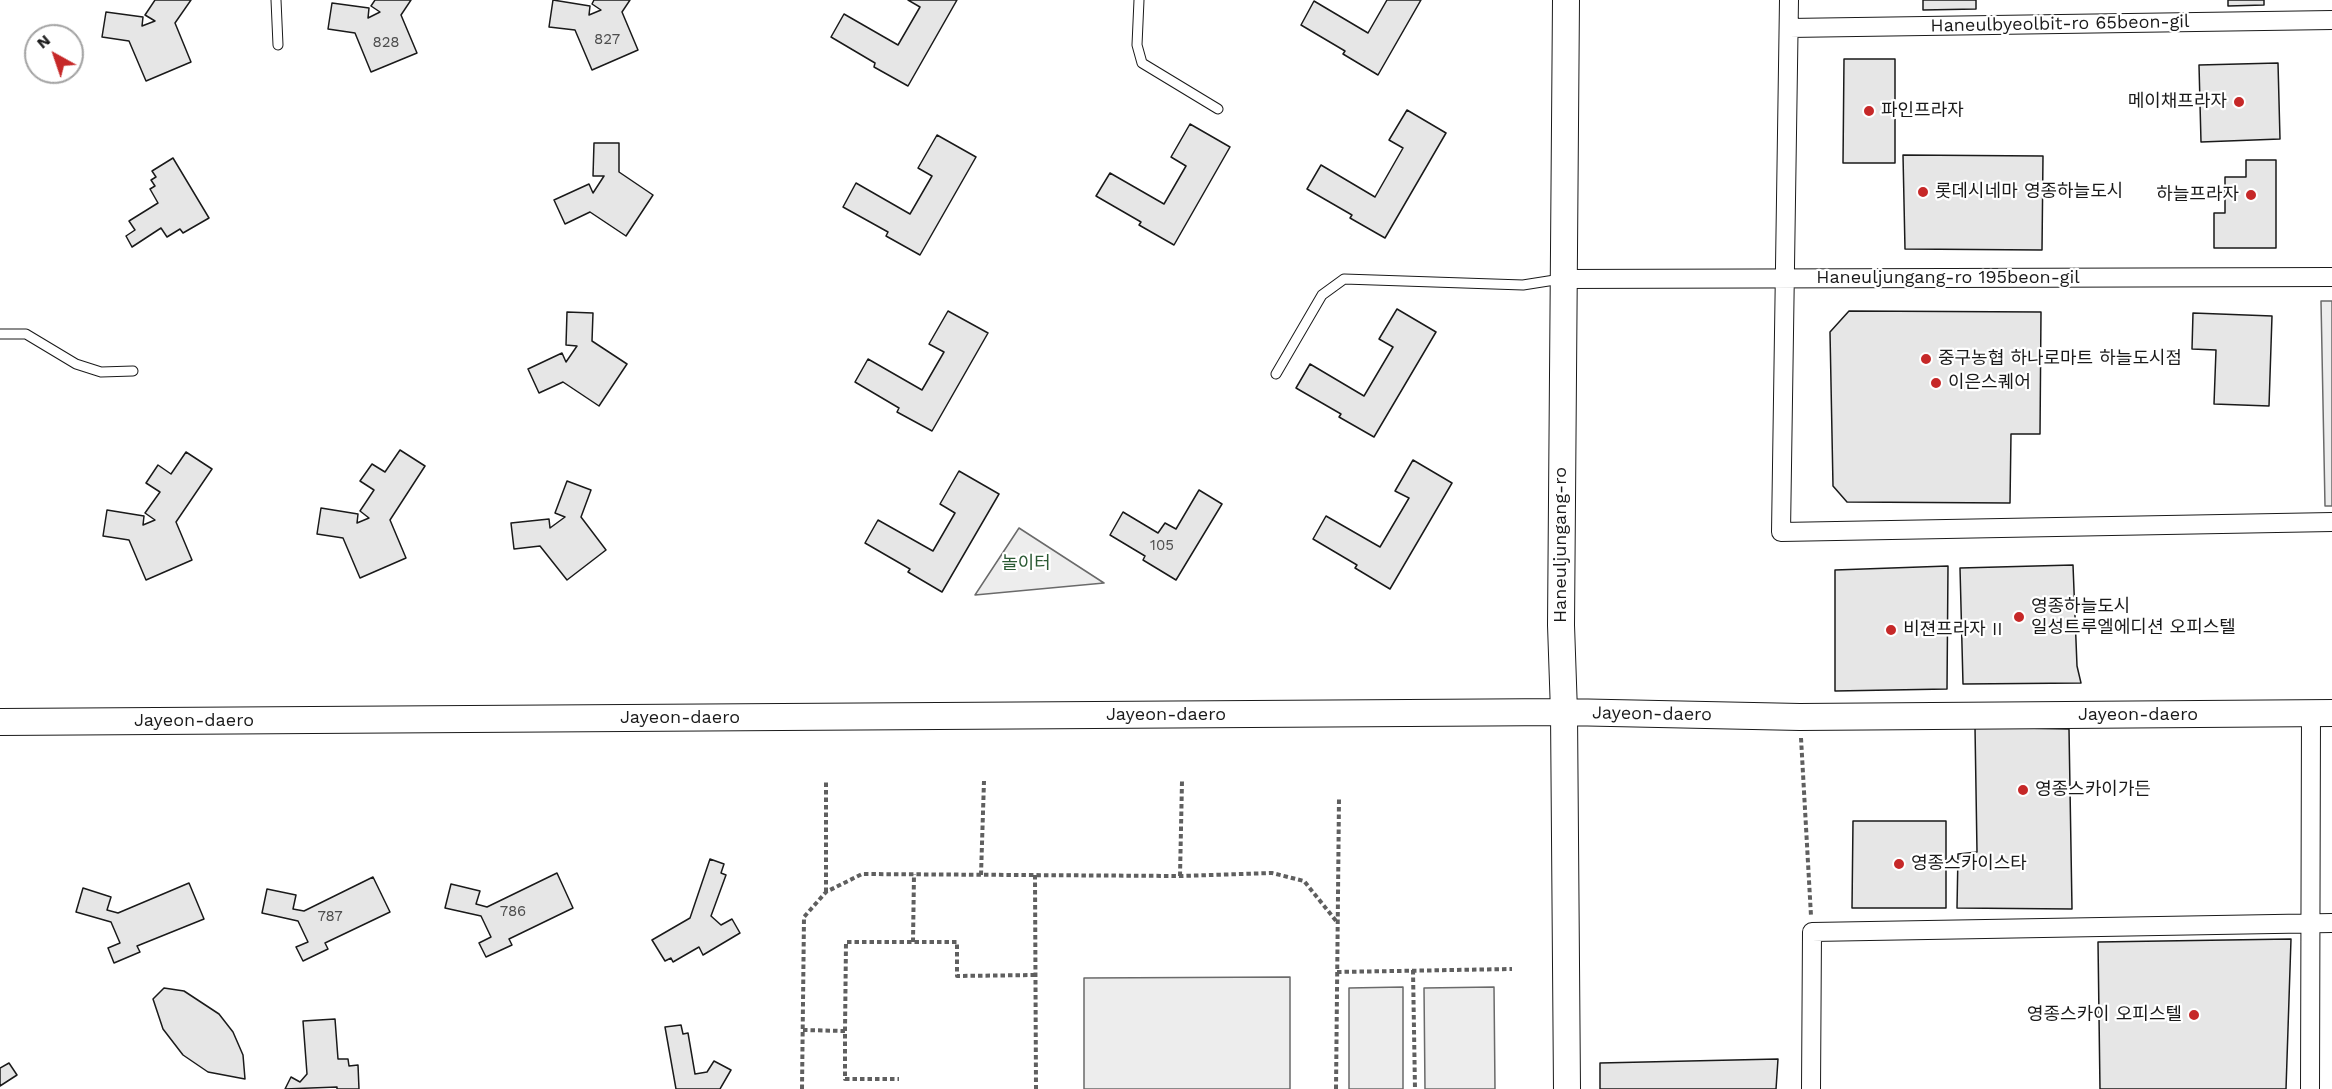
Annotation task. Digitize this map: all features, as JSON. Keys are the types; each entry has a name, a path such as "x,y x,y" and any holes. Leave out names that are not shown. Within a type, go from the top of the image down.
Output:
{"main road":[{"name":"Haneuljungang-ro","path":"1566,0 1561,625 1564,712 1567,1089"},
{"name":"Jayeon-daero","path":"0,722 1564,712 1800,717 2322,713"}],"street":[{"path":"1790,0 1781,532 2332,522"},
{"name":"Haneulbyeolbit-ro 65beon-gil","path":"1789,28 2332,20"},
{"name":"Haneuljungang-ro 195beon-gil","path":"1563,279 2332,277"},
{"path":"2310,1089 2311,923 2322,713"},
{"path":"1811,1089 1812,932 2332,923"}],"lane":[{"path":"276,0 278,45"},
{"path":"1139,0 1137,45 1142,63 1218,109"},
{"path":"1276,374 1322,295 1344,279 1523,285 1563,279"},
{"path":"0,334 26,334 76,364 101,372 133,371"}],"path":[{"path":"1800,717 1812,932"},
{"path":"826,781 826,892"},
{"path":"981,875 984,781"},
{"path":"1180,876 1182,781"},
{"path":"1336,1089 1339,798"},
{"path":"802,1089 804,917 826,892 862,874 1180,876 1272,873 1304,881 1337,922"},
{"path":"913,942 914,874"},
{"path":"1035,875 1036,1089"},
{"path":"899,1079 845,1079 846,942 957,942 957,976 1035,975"},
{"path":"1337,972 1512,969"},
{"path":"1413,970 1415,1089"},
{"path":"803,1030 845,1031"}],"shaded area":[{"path":"2321,301 2332,301 2332,506 2325,506"},
{"name":"놀이터","path":"1019,528 1104,583 975,595"},
{"path":"1290,977 1290,1089 1084,1089 1084,978"},
{"path":"1403,987 1403,1089 1349,1089 1349,988"},
{"path":"1494,987 1495,1089 1425,1089 1424,988"}],"building":[{"path":"155,0 191,0 175,23 191,62 146,81 129,41 102,37 106,12 143,17 142,26 155,21 145,15"},
{"path":"375,0 411,0 401,15 417,53 371,72 355,33 328,29 332,3 369,8 368,18 380,12 371,6"},
{"path":"553,0 590,6 589,15 601,10 592,4 594,0 630,0 622,12 638,50 592,70 575,30 549,27"},
{"path":"908,0 957,0 908,86 874,67 875,63 831,37 844,14 898,45 920,7"},
{"path":"1387,0 1421,0 1378,75 1343,54 1345,51 1301,25 1314,1 1368,33"},
{"path":"1923,0 1976,0 1976,9 1923,10"},
{"path":"2228,0 2264,0 2264,5 2228,6"},
{"name":"파인프라자","path":"1844,59 1895,59 1895,163 1843,163"},
{"name":"메이채프라자","path":"2278,63 2280,139 2201,142 2199,65"},
{"path":"1407,110 1446,133 1385,238 1350,218 1352,215 1307,189 1321,165 1375,197 1403,148 1389,140"},
{"path":"1190,124 1230,147 1174,245 1139,225 1141,222 1096,196 1110,173 1164,204 1186,166 1171,157"},
{"path":"937,135 976,157 920,255 886,236 888,232 843,207 856,183 910,214 932,176 918,168"},
{"path":"594,143 619,143 619,172 653,195 626,236 590,212 565,224 554,200 589,184 593,193 604,176 593,176"},
{"path":"1903,155 2043,156 2042,250 1905,249"},
{"path":"173,158 209,218 183,233 180,229 167,237 161,228 132,247 126,236 135,230 129,221 158,203 150,189 155,186 151,180 156,177 152,171"},
{"name":"하늘프라자","path":"2246,160 2276,160 2276,248 2214,248 2214,213 2225,213 2225,177 2246,177"},
{"path":"1397,309 1436,332 1374,437 1339,417 1341,414 1296,388 1310,364 1364,396 1393,347 1379,339"},
{"path":"948,311 988,333 932,431 897,412 899,408 855,382 868,359 922,390 944,352 929,344"},
{"name":"이은스퀘어","path":"1849,311 2041,312 2040,434 2011,434 2010,503 1847,502 1833,486 1830,332"},
{"path":"567,312 593,313 592,341 627,364 599,406 563,382 539,393 528,369 562,353 566,362 577,346 566,345"},
{"path":"2193,313 2272,316 2269,406 2214,404 2216,350 2192,349"},
{"path":"400,450 425,466 390,520 406,558 360,578 343,538 317,534 321,508 358,514 357,523 369,518 360,511 374,490 360,481 372,464 385,472"},
{"path":"186,452 212,469 176,522 192,560 146,580 129,540 103,536 107,510 144,516 143,525 155,520 145,513 160,492 146,483 158,465 171,474"},
{"path":"1413,460 1452,483 1390,589 1355,568 1357,565 1313,539 1326,516 1380,547 1409,498 1395,491"},
{"path":"959,471 999,494 942,592 908,572 910,569 865,543 878,520 933,551 955,513 940,504"},
{"path":"567,481 591,490 581,517 606,550 567,580 540,546 514,549 511,523 549,519 550,528 565,517 555,513"},
{"path":"1199,490 1222,504 1176,580 1143,560 1145,556 1110,535 1123,512 1158,533 1165,523 1176,529"},
{"name":"영종하늘도시 일성트루엘에디션 오피스텔","path":"2073,565 2077,666 2081,683 1963,684 1960,568"},
{"name":"비젼프라자 II","path":"1948,566 1947,689 1835,691 1835,570"},
{"name":"영종스카이가든","path":"1975,727 2069,729 2072,909 1957,908 1958,854 1977,852"},
{"name":"영종스카이스타","path":"1853,821 1946,821 1946,908 1852,908"},
{"path":"710,859 724,864 721,873 726,875 711,916 721,925 732,919 740,933 703,955 699,947 673,962 671,958 665,961 652,940 690,918"},
{"path":"557,873 573,908 509,939 512,945 486,957 479,943 491,937 481,916 445,908 451,884 480,891 476,904 487,907"},
{"path":"373,877 390,912 325,943 328,949 303,961 296,947 308,942 298,921 262,913 267,889 296,895 293,909 304,911"},
{"path":"189,883 204,919 137,946 140,952 114,963 108,948 120,943 111,922 76,912 83,888 111,897 107,910 118,913"},
{"name":"영종스카이 오피스텔","path":"2291,939 2286,1089 2100,1089 2098,942"},
{"path":"164,988 184,991 219,1014 233,1032 243,1055 245,1079 208,1072 183,1055 163,1029 153,999"},
{"path":"335,1019 338,1059 348,1059 349,1066 358,1065 359,1089 337,1089 337,1087 285,1089 291,1077 300,1082 307,1074 303,1021"},
{"path":"681,1025 683,1034 688,1033 695,1074 707,1072 714,1061 731,1070 720,1089 676,1089 665,1027"},
{"path":"1778,1059 1776,1089 1600,1089 1600,1063"},
{"path":"9,1063 17,1075 0,1086 0,1068"}],"place":[{"name":"메이채프라자","path":"2239,102"},
{"name":"파인프라자","path":"1869,111"},
{"name":"롯데시네마 영종하늘도시","path":"1923,192"},
{"name":"하늘프라자","path":"2251,195"},
{"name":"중구농협 하나로마트 하늘도시점","path":"1926,359"},
{"name":"이은스퀘어","path":"1936,383"},
{"name":"영종하늘도시 일성트루엘에디션 오피스텔","path":"2019,617"},
{"name":"비젼프라자 II","path":"1891,630"},
{"name":"영종스카이가든","path":"2023,790"},
{"name":"영종스카이스타","path":"1899,864"},
{"name":"영종스카이 오피스텔","path":"2194,1015"}]}
